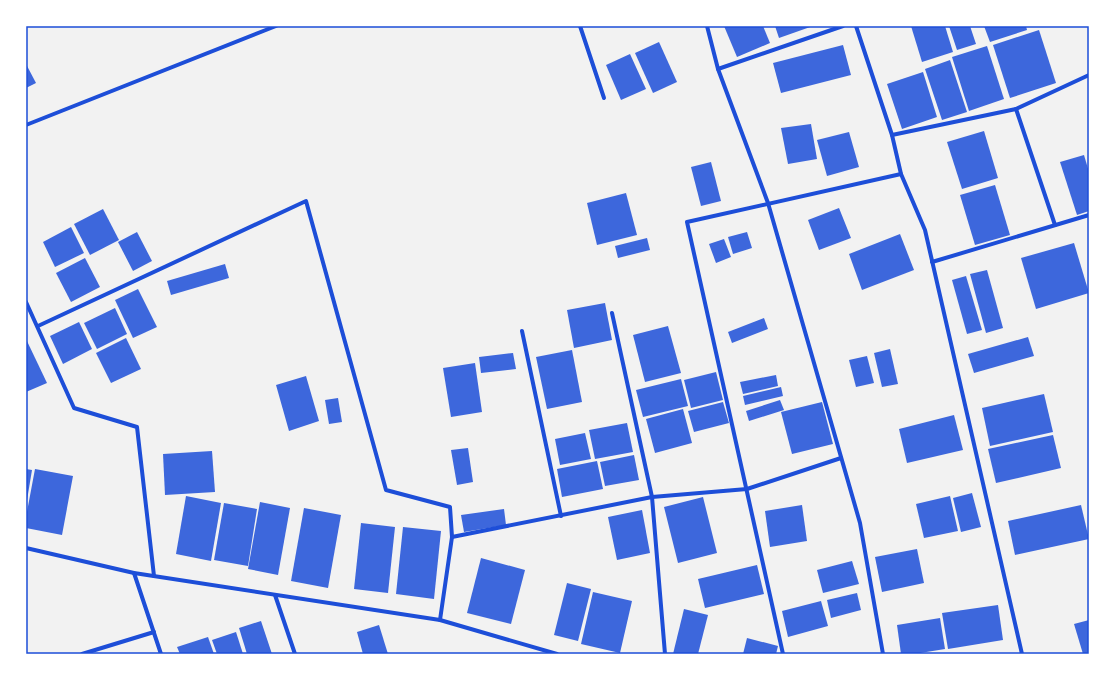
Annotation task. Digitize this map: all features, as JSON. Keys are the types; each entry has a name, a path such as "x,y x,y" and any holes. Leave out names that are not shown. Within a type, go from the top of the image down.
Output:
{"street":[{"path":"26,125 276,26"},
{"path":"580,26 604,98"},
{"path":"707,26 718,70 768,203 860,523 883,654"},
{"path":"718,70 843,26"},
{"path":"856,26 892,135 902,174 925,230 1022,654"},
{"path":"892,135 1016,109 1089,76"},
{"path":"1016,109 1055,225"},
{"path":"783,654 687,222 902,174"},
{"path":"38,326 306,201 386,490 450,506 452,537 440,620"},
{"path":"932,262 1089,215"},
{"path":"26,302 74,408 137,427 154,576"},
{"path":"612,313 652,497 665,654"},
{"path":"522,331 560,516"},
{"path":"452,537 652,497 747,489 841,458"},
{"path":"26,548 134,573 440,620 557,654"},
{"path":"134,573 161,654"},
{"path":"275,594 295,654"},
{"path":"82,654 154,632"}],"building":[{"path":"724,26 763,26 770,43 737,57"},
{"path":"775,26 813,26 779,38"},
{"path":"911,26 945,26 953,52 922,62"},
{"path":"949,26 970,26 976,44 957,50"},
{"path":"984,26 1026,26 1027,30 990,42"},
{"path":"1039,30 1056,83 1010,98 993,45"},
{"path":"659,42 677,82 653,93 635,53"},
{"path":"843,45 851,75 781,93 773,63"},
{"path":"987,46 1004,99 969,111 952,57"},
{"path":"630,54 646,89 621,100 606,65"},
{"path":"950,60 967,112 942,120 925,69"},
{"path":"26,64 36,83 26,88"},
{"path":"923,72 937,117 902,129 887,84"},
{"path":"811,124 817,159 788,164 781,128"},
{"path":"984,131 998,178 962,189 947,142"},
{"path":"849,132 859,167 827,176 817,140"},
{"path":"1084,155 1089,172 1089,211 1077,215 1060,162"},
{"path":"711,162 721,201 701,206 691,167"},
{"path":"995,185 1010,235 975,245 960,195"},
{"path":"626,193 637,235 597,245 587,203"},
{"path":"839,208 851,238 819,250 808,220"},
{"path":"103,209 119,240 90,255 74,224"},
{"path":"71,227 84,253 55,267 43,242"},
{"path":"137,232 152,261 133,271 118,242"},
{"path":"747,232 752,248 733,254 728,237"},
{"path":"900,234 914,270 862,290 849,254"},
{"path":"647,238 650,250 618,258 615,246"},
{"path":"724,239 731,257 716,263 709,244"},
{"path":"1074,243 1089,293 1036,309 1021,258"},
{"path":"85,258 100,287 71,302 56,273"},
{"path":"225,264 229,278 171,295 167,281"},
{"path":"987,270 1003,328 986,333 970,274"},
{"path":"966,276 982,330 967,334 952,280"},
{"path":"138,289 157,327 133,338 115,300"},
{"path":"605,303 612,340 574,348 567,310"},
{"path":"115,308 127,334 97,349 84,323"},
{"path":"764,318 768,329 732,343 728,332"},
{"path":"79,322 92,349 63,364 50,336"},
{"path":"668,326 681,373 645,382 633,335"},
{"path":"1028,337 1034,356 974,373 968,354"},
{"path":"126,338 141,369 111,383 96,353"},
{"path":"26,339 47,383 26,392"},
{"path":"890,349 898,384 882,387 874,353"},
{"path":"572,350 582,402 547,409 536,357"},
{"path":"513,353 516,369 481,373 479,357"},
{"path":"867,356 874,383 856,387 849,360"},
{"path":"475,363 482,412 451,417 443,368"},
{"path":"716,372 723,400 691,408 684,380"},
{"path":"776,375 778,386 743,394 740,382"},
{"path":"306,376 319,421 289,431 276,385"},
{"path":"681,379 688,406 643,417 636,390"},
{"path":"781,387 783,396 745,405 743,396"},
{"path":"1044,394 1053,432 990,446 982,408"},
{"path":"338,398 342,422 329,424 325,400"},
{"path":"780,400 784,410 749,421 746,411"},
{"path":"723,402 729,423 694,432 688,411"},
{"path":"822,402 833,444 792,454 781,412"},
{"path":"683,409 692,443 655,453 646,419"},
{"path":"954,415 963,450 907,463 899,429"},
{"path":"627,423 633,452 595,459 589,430"},
{"path":"585,433 591,459 560,465 555,439"},
{"path":"1053,435 1061,468 996,483 988,449"},
{"path":"468,448 473,482 457,485 451,450"},
{"path":"212,451 215,492 165,495 163,454"},
{"path":"634,455 639,480 605,486 600,462"},
{"path":"597,461 603,489 562,497 557,469"},
{"path":"26,469 32,470 27,500 26,500"},
{"path":"35,469 73,476 62,535 26,528 26,517"},
{"path":"972,493 981,527 961,532 953,498"},
{"path":"186,496 221,503 211,561 176,554"},
{"path":"950,496 958,531 924,538 916,504"},
{"path":"703,497 717,553 678,563 664,507"},
{"path":"260,502 290,508 278,575 248,569"},
{"path":"224,503 257,509 248,566 214,560"},
{"path":"802,505 807,541 770,547 765,511"},
{"path":"1081,505 1089,539 1015,555 1008,521"},
{"path":"304,508 341,515 328,588 291,581"},
{"path":"504,509 506,525 464,532 461,515"},
{"path":"642,510 650,553 617,560 608,517"},
{"path":"361,523 395,527 388,593 354,589"},
{"path":"403,527 441,531 434,599 396,594"},
{"path":"917,549 924,583 882,592 875,557"},
{"path":"481,558 525,570 511,624 467,613"},
{"path":"852,561 859,584 823,593 817,570"},
{"path":"757,565 764,594 705,608 698,579"},
{"path":"567,583 591,589 578,641 554,635"},
{"path":"593,592 632,601 620,653 581,644"},
{"path":"857,593 861,610 831,618 827,600"},
{"path":"821,601 828,626 788,637 782,611"},
{"path":"998,605 1003,640 948,649 942,613"},
{"path":"684,609 708,615 698,654 673,654"},
{"path":"940,618 945,649 914,654 901,654 897,625"},
{"path":"1089,620 1089,654 1083,654 1074,624"},
{"path":"261,621 272,654 247,654 239,628"},
{"path":"379,625 388,654 363,654 357,632"},
{"path":"236,632 243,654 217,654 212,640"},
{"path":"208,637 214,654 180,654 177,647"},
{"path":"747,638 778,646 776,654 743,654"}]}
